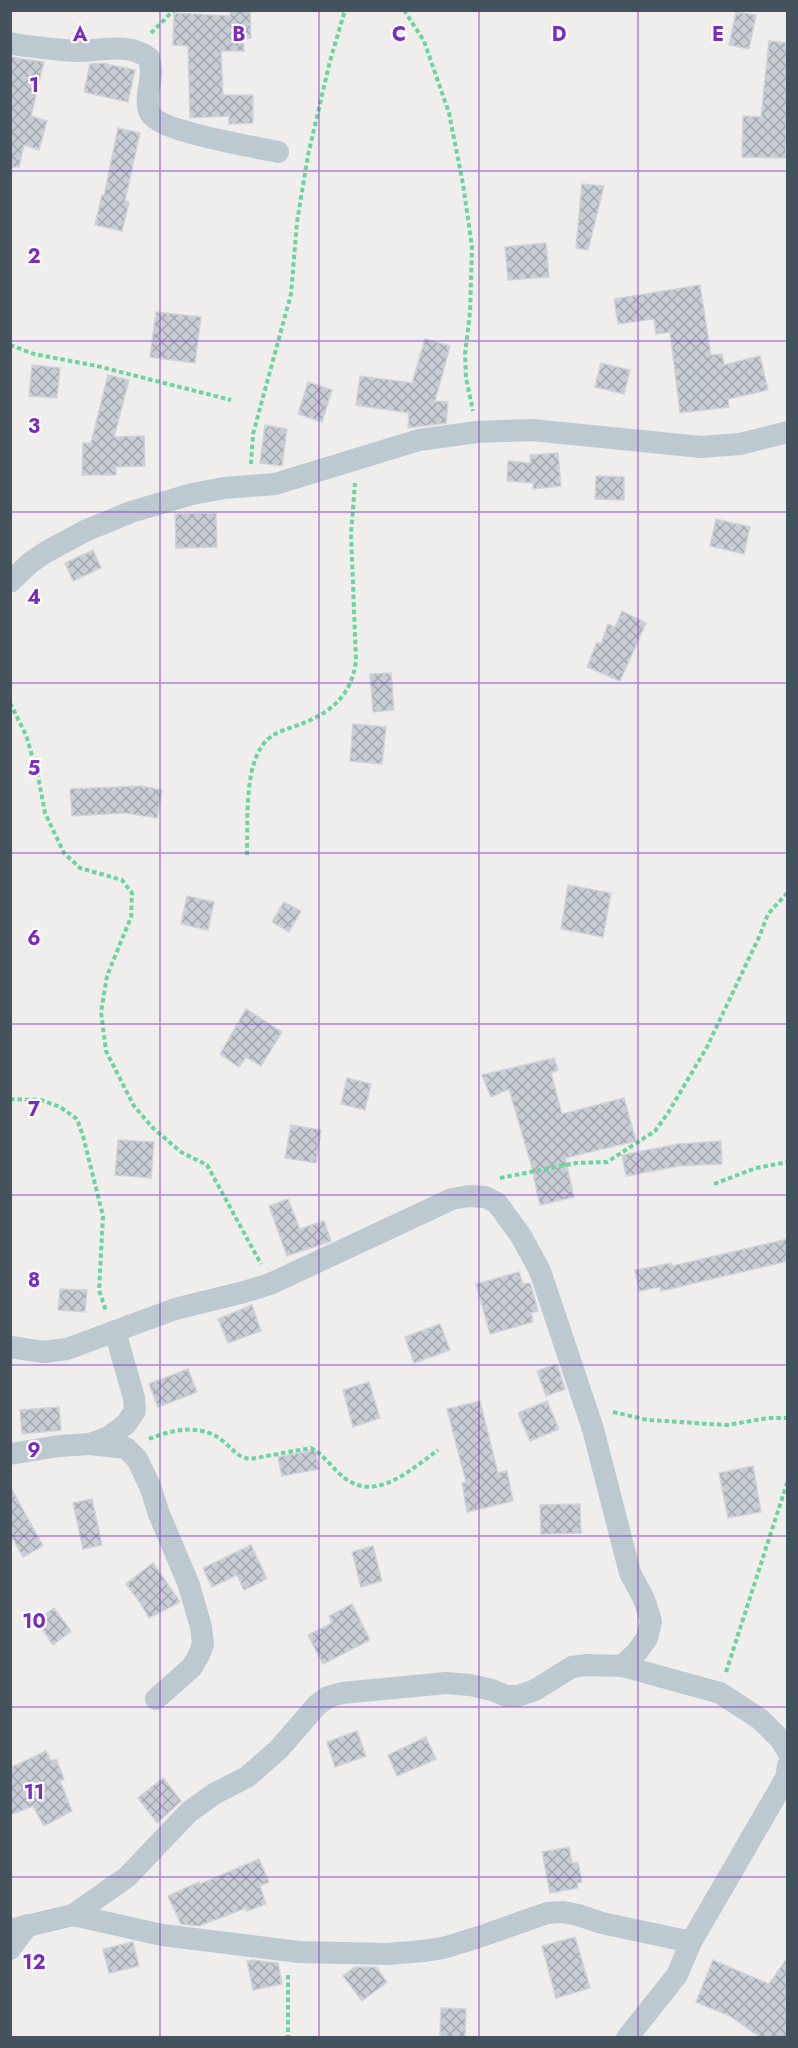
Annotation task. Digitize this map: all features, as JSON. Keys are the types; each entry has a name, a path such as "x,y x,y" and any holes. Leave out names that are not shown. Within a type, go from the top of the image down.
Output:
{"street":[{"path":"10,42 77,51 104,48 135,49 149,58 151,71 147,100 149,112 154,120 172,128 278,152"},
{"path":"10,582 46,552 85,531 130,512 192,494 274,484 419,440 477,432 532,430 701,447 740,444 788,432"},
{"path":"10,1347 44,1352 67,1349 175,1309 270,1284 452,1199 469,1196 485,1197 497,1203 521,1236 540,1271 585,1406 630,1573 644,1599 651,1621 647,1638 637,1652 622,1666"},
{"path":"90,1444 109,1437 126,1424 135,1411 134,1398 115,1331"},
{"path":"10,1454 59,1446 90,1444 126,1448 137,1459 189,1586 202,1635 199,1655 192,1666 156,1699"},
{"path":"10,1949 19,1928 73,1915 127,1877 189,1812 214,1794 247,1777 279,1749 317,1705 328,1697 342,1693 446,1683 470,1685 506,1696 518,1696 535,1690 572,1667 622,1666 720,1693 760,1719 781,1740 788,1752"},
{"path":"627,2037 677,1975 691,1942 786,1778 788,1766"},
{"path":"73,1915 162,1935 286,1950 348,1954 423,1952 479,1937 547,1913 563,1912 691,1942"}],"path":[{"path":"135,49 174,10"},
{"path":"249,486 253,434 291,294 297,222 308,155 330,61 345,10"},
{"path":"404,10 424,41 449,114 463,183 471,248 470,312 465,354 466,378 477,432"},
{"path":"10,345 34,354 97,366 231,400"},
{"path":"247,855 251,777 255,759 262,744 275,733 300,724 336,704 354,677 356,661 351,534 356,460"},
{"path":"10,703 26,735 38,776 45,813 64,853 80,868 122,880 132,893 131,917 107,976 101,1012 106,1051 134,1106 153,1128 182,1152 207,1166 270,1284"},
{"path":"495,1179 576,1163 608,1162 655,1131 707,1047 768,914 788,892"},
{"path":"10,1099 41,1100 60,1107 77,1119 103,1216 99,1290 115,1331"},
{"path":"714,1184 756,1168 788,1162"},
{"path":"585,1406 648,1420 727,1425 768,1418 788,1418"},
{"path":"126,1448 164,1433 202,1430 211,1432 241,1458 250,1459 311,1448 346,1480 357,1486 371,1487 395,1480 438,1450"},
{"path":"720,1693 743,1614 788,1480"},
{"path":"286,1950 288,2037"}],"building":[{"path":"230,10 250,10 251,38 243,38 244,51 221,51 223,95 253,95 253,123 229,124 229,116 190,118 188,46 173,45 174,13 230,16"},
{"path":"736,12 756,15 749,49 729,45"},
{"path":"769,41 788,43 786,158 742,157 743,116 761,117"},
{"path":"10,57 44,62 31,116 47,121 39,150 24,145 19,167 10,167"},
{"path":"102,63 135,70 128,102 84,92 90,64"},
{"path":"118,128 140,133 125,201 129,202 122,231 95,225 102,195 104,196"},
{"path":"582,184 604,186 588,250 576,248"},
{"path":"546,243 549,277 508,280 505,247"},
{"path":"700,285 711,355 722,354 724,365 760,356 768,390 728,399 729,407 680,413 670,332 656,334 654,319 618,324 614,299"},
{"path":"156,312 201,317 195,363 150,357"},
{"path":"425,339 450,346 435,401 448,402 446,423 408,428 409,413 356,405 360,376 412,383"},
{"path":"601,363 630,370 624,394 595,387"},
{"path":"32,365 60,368 57,398 29,396"},
{"path":"108,375 129,380 114,437 144,436 145,466 116,467 116,475 82,475 83,443 91,443"},
{"path":"308,382 332,390 322,422 298,414"},
{"path":"265,425 287,429 282,466 260,463"},
{"path":"558,453 561,486 533,489 533,483 507,481 508,461 531,463 530,455"},
{"path":"596,476 624,477 624,500 595,499"},
{"path":"216,513 217,547 176,548 175,514"},
{"path":"716,519 750,527 744,554 710,546"},
{"path":"93,550 101,568 73,581 65,563"},
{"path":"622,611 646,623 620,681 587,667 597,642 601,644 608,624 615,627"},
{"path":"391,673 394,710 373,712 370,674"},
{"path":"353,724 386,727 382,764 350,761"},
{"path":"141,786 162,790 157,818 124,813 72,816 70,789"},
{"path":"568,885 611,893 603,937 561,929"},
{"path":"187,896 214,902 208,930 181,924"},
{"path":"284,902 301,911 289,932 272,922"},
{"path":"246,1009 282,1032 261,1066 246,1057 239,1067 220,1054"},
{"path":"554,1058 558,1070 551,1073 562,1114 624,1098 636,1141 565,1158 574,1197 540,1205 531,1164 509,1089 491,1097 482,1075"},
{"path":"347,1078 371,1084 365,1110 341,1104"},
{"path":"291,1125 321,1130 316,1163 285,1158"},
{"path":"118,1140 154,1142 151,1178 115,1175"},
{"path":"721,1141 722,1164 679,1166 626,1176 622,1155 678,1144"},
{"path":"288,1199 300,1229 324,1221 331,1241 287,1256 269,1206"},
{"path":"788,1239 788,1261 661,1291 660,1287 639,1291 635,1270 671,1263 672,1266"},
{"path":"519,1272 523,1284 530,1283 534,1296 538,1311 531,1313 533,1322 490,1334 476,1284"},
{"path":"60,1289 87,1290 85,1312 58,1310"},
{"path":"252,1305 261,1331 228,1343 218,1319"},
{"path":"440,1324 450,1350 414,1363 405,1337"},
{"path":"557,1364 565,1389 546,1396 537,1371"},
{"path":"188,1369 197,1392 158,1407 149,1384"},
{"path":"369,1382 380,1418 353,1427 343,1390"},
{"path":"480,1401 498,1473 507,1471 513,1501 467,1512 462,1483 466,1482 447,1409"},
{"path":"547,1401 559,1429 530,1441 518,1413"},
{"path":"59,1407 61,1430 22,1434 20,1410"},
{"path":"315,1450 319,1469 282,1476 278,1457"},
{"path":"753,1466 761,1512 728,1518 719,1473"},
{"path":"10,1486 43,1546 23,1557 10,1534"},
{"path":"92,1499 102,1545 83,1549 73,1503"},
{"path":"580,1504 581,1533 541,1534 540,1505"},
{"path":"251,1545 267,1579 244,1590 237,1575 212,1587 203,1568"},
{"path":"373,1546 382,1581 361,1587 352,1552"},
{"path":"153,1563 180,1602 149,1618 126,1584"},
{"path":"352,1604 370,1640 323,1664 308,1635 332,1623 329,1616"},
{"path":"54,1608 71,1631 53,1645 36,1620"},
{"path":"357,1731 366,1756 335,1767 327,1742"},
{"path":"426,1737 436,1759 397,1776 388,1755"},
{"path":"46,1751 51,1761 56,1759 64,1779 60,1781 72,1811 44,1826 33,1806 10,1815 10,1768"},
{"path":"163,1778 181,1801 157,1823 138,1798"},
{"path":"569,1847 572,1863 578,1862 582,1882 577,1883 578,1888 550,1893 542,1852"},
{"path":"259,1859 269,1882 260,1886 266,1904 247,1911 246,1908 199,1926 181,1924 168,1896"},
{"path":"575,1937 590,1988 556,1998 542,1946"},
{"path":"133,1942 139,1966 109,1973 103,1949"},
{"path":"788,1957 788,2037 760,2037 730,2016 696,2002 713,1960 769,1984"},
{"path":"247,1961 278,1963 282,1984 253,1990"},
{"path":"355,1967 376,1967 387,1982 362,2001 343,1976"},
{"path":"441,2008 466,2009 465,2037 440,2037"}]}
